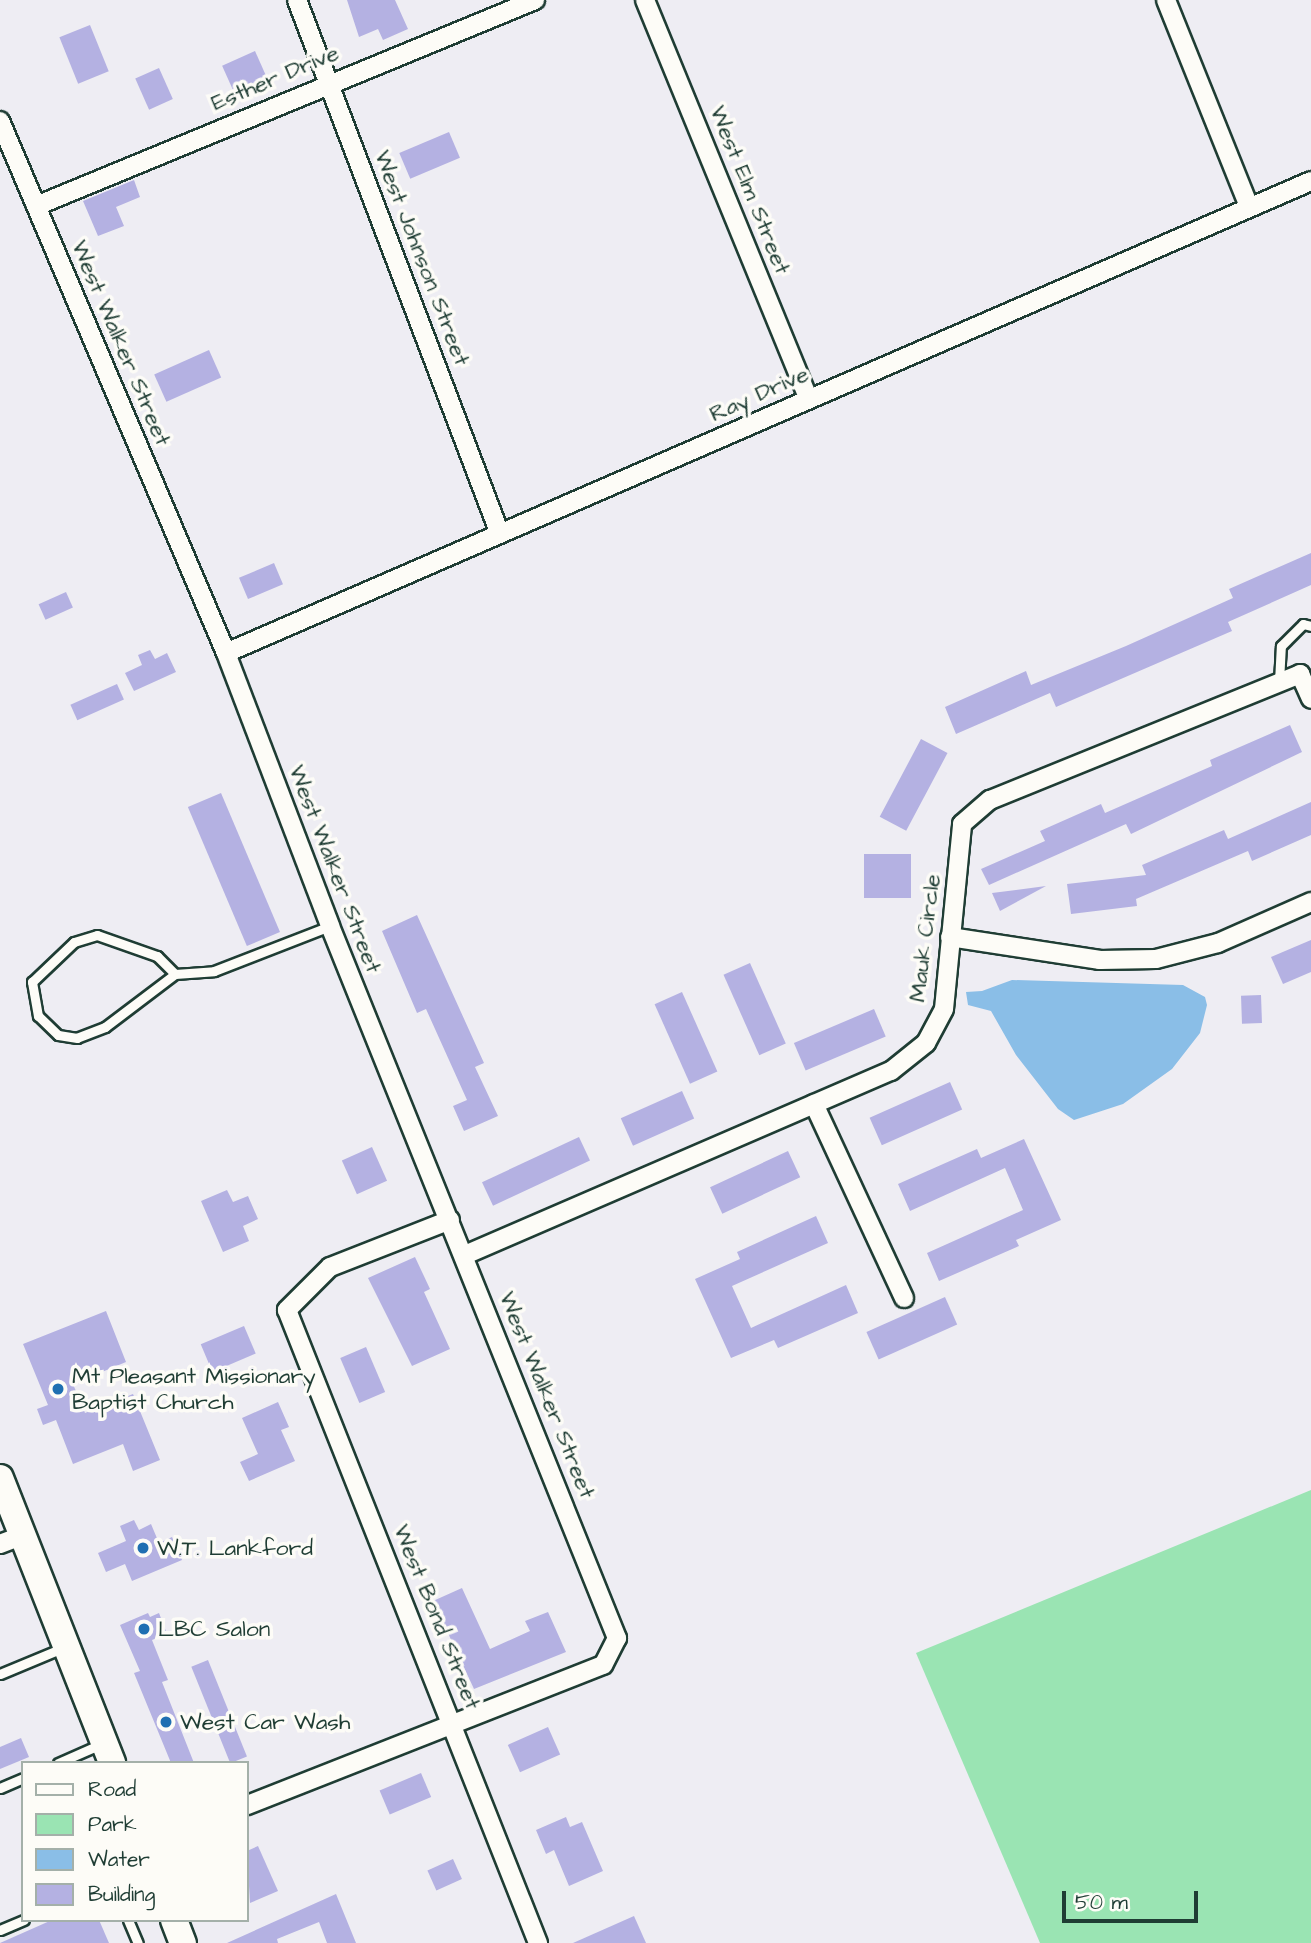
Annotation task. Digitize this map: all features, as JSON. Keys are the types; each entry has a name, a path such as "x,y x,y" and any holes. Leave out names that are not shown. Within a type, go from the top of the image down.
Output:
{"main road":[{"path":"0,1478 11,1540 67,1647 108,1753"},
{"path":"175,1922 183,1943"}],"street":[{"name":"West Johnson Street","path":"297,0 500,534"},
{"name":"Esther Drive","path":"36,206 328,82 535,0"},
{"name":"West Elm Street","path":"645,0 809,399"},
{"path":"1166,0 1250,206"},
{"name":"West Walker Street","path":"0,121 226,653 330,926 617,1638 603,1665 454,1723"},
{"name":"Ray Drive","path":"226,653 1311,181"},
{"name":"Mauk Circle","path":"464,1255 891,1071 926,1043 944,1009 962,824 990,800 1300,674 1311,697"},
{"path":"950,937 1100,960 1156,959 1218,943 1311,902"},
{"path":"814,1104 904,1298"},
{"name":"West Bond Street","path":"450,1220 330,1267 287,1310 454,1723 538,1943"},
{"path":"248,1805 454,1723"}],"lane":[{"path":"1279,682 1281,646 1303,624 1311,626"},
{"path":"175,974 157,956 97,935 74,942 32,982 38,1016 58,1035 77,1038 105,1027 175,974 214,971 330,926"},
{"path":"0,1674 67,1647"},
{"path":"68,1761 108,1753"},
{"path":"0,1788 21,1779"},
{"path":"0,1930 21,1921"},
{"path":"129,1922 138,1943"}],"green space":[{"path":"1311,1490 1311,1943 1040,1943 916,1653"}],"water":[{"path":"1012,980 1183,985 1205,997 1207,1005 1200,1033 1172,1069 1123,1104 1074,1120 1058,1109 1016,1055 991,1011 968,1005 966,992 982,991"}],"building":[{"path":"347,0 395,0 408,29 383,40 378,29 359,37"},
{"path":"90,25 109,71 78,84 59,37"},
{"path":"255,51 269,83 236,98 222,66"},
{"path":"159,68 173,99 149,110 135,79"},
{"path":"449,132 460,158 410,179 399,153"},
{"path":"134,180 140,197 116,207 124,226 98,236 83,201"},
{"path":"209,350 221,377 166,402 154,374"},
{"path":"1311,553 1311,585 1228,622 1232,631 1056,707 1050,693 956,734 945,707 1026,671 1031,685 1126,646 1233,598 1229,589"},
{"path":"274,563 283,584 248,599 239,578"},
{"path":"66,592 73,608 46,620 39,604"},
{"path":"150,650 155,659 167,653 176,672 134,691 125,673 142,665 138,655"},
{"path":"117,684 124,700 77,720 70,705"},
{"path":"1290,725 1302,752 1131,834 1126,824 989,885 981,869 1045,841 1040,831 1101,804 1105,813 1212,766 1210,760"},
{"path":"921,739 947,753 906,831 880,817"},
{"path":"221,793 280,932 247,946 188,807"},
{"path":"1311,802 1311,835 1252,861 1248,851 1136,899 1137,906 1071,914 1067,884 1146,875 1142,865 1224,830 1228,839"},
{"path":"864,854 911,854 911,898 864,898"},
{"path":"1046,886 1000,911 992,893"},
{"path":"417,915 484,1063 475,1067 498,1116 464,1131 453,1106 467,1100 426,1009 417,1013 382,931"},
{"path":"1311,940 1311,972 1283,984 1271,957"},
{"path":"750,963 786,1043 759,1055 724,975"},
{"path":"682,992 717,1071 690,1084 655,1004"},
{"path":"1261,995 1262,1023 1242,1024 1241,996"},
{"path":"874,1009 886,1037 806,1071 794,1043"},
{"path":"950,1082 962,1109 882,1145 870,1118"},
{"path":"682,1091 694,1118 633,1146 621,1118"},
{"path":"579,1137 590,1161 493,1206 482,1182"},
{"path":"1024,1139 1061,1220 1016,1240 1019,1246 939,1281 927,1253 1023,1210 1005,1168 910,1211 898,1184 977,1149 981,1158"},
{"path":"372,1147 387,1181 357,1194 342,1160"},
{"path":"788,1151 800,1177 722,1214 710,1187"},
{"path":"227,1190 233,1202 248,1196 258,1219 243,1226 249,1241 223,1252 201,1201"},
{"path":"816,1216 828,1243 732,1286 751,1328 846,1285 858,1313 778,1348 774,1340 731,1358 695,1279 740,1259 737,1252"},
{"path":"415,1257 430,1289 424,1292 450,1349 412,1366 368,1278"},
{"path":"945,1297 957,1324 879,1359 866,1332"},
{"name":"Mt Pleasant Missionary Baptist Church","path":"106,1311 126,1362 73,1384 85,1413 133,1394 160,1460 133,1471 123,1444 73,1464 56,1420 43,1425 37,1409 48,1405 23,1344"},
{"path":"244,1326 256,1354 212,1372 201,1344"},
{"path":"366,1347 385,1392 359,1403 340,1358"},
{"path":"278,1402 289,1427 281,1430 295,1461 249,1481 240,1462 258,1454 242,1418"},
{"name":"W.T. Lankford","path":"134,1520 139,1530 151,1524 159,1543 172,1537 182,1560 132,1581 125,1564 106,1572 98,1553 126,1541 120,1526"},
{"path":"462,1588 490,1649 530,1631 525,1621 548,1612 566,1652 474,1689 433,1601"},
{"path":"148,1613 150,1617 159,1613 167,1634 152,1640 168,1680 162,1682 193,1761 170,1761 134,1673 140,1671 120,1625"},
{"name":"West Car Wash","path":"208,1660 247,1756 236,1761 229,1761 191,1667"},
{"path":"548,1727 560,1754 520,1772 508,1745"},
{"path":"21,1738 29,1757 0,1769 0,1747"},
{"path":"421,1773 431,1797 390,1815 380,1791"},
{"path":"566,1817 570,1827 582,1822 603,1871 569,1886 554,1850 546,1854 536,1830"},
{"path":"258,1846 278,1891 250,1903 248,1868 248,1851"},
{"path":"453,1859 462,1879 436,1890 427,1870"},
{"path":"336,1894 356,1943 327,1943 319,1922 277,1939 278,1943 227,1943"},
{"path":"634,1916 646,1943 573,1943"},
{"path":"47,1922 100,1922 109,1943 0,1943"}],"place":[{"name":"Mt Pleasant Missionary Baptist Church","path":"58,1389"},
{"name":"W.T. Lankford","path":"143,1548"},
{"name":"LBC Salon","path":"144,1629"},
{"name":"West Car Wash","path":"166,1722"}]}
